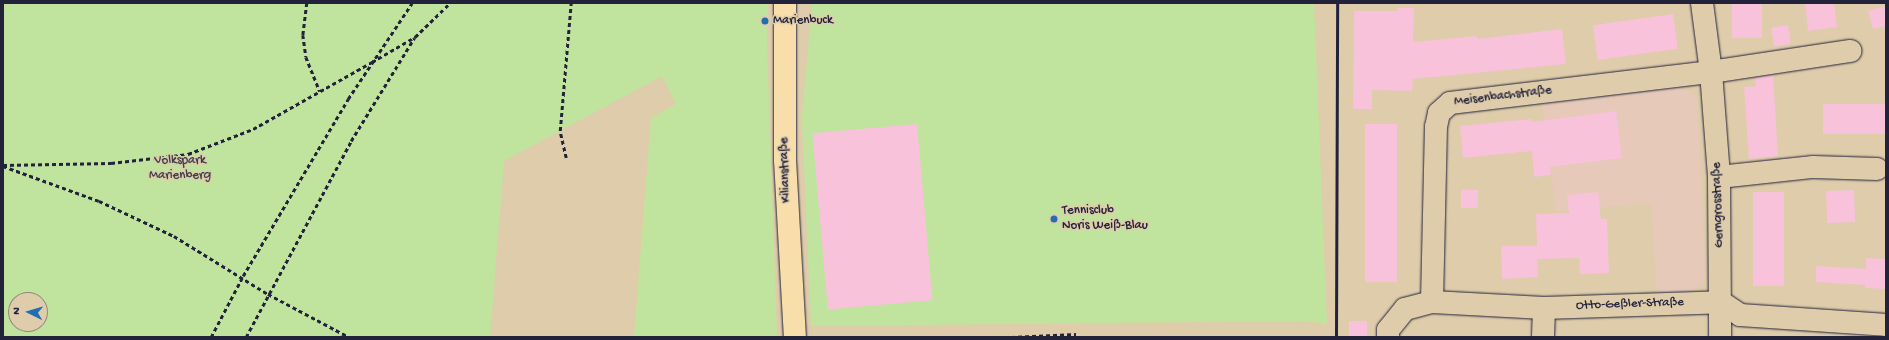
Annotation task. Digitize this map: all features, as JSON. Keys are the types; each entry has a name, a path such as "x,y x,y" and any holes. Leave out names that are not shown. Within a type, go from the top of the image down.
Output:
{"main road":[{"name":"Kilianstraße","path":"785,3 785,160 795,337"}],"street":[{"name":"Gerngrosstraße","path":"1702,3 1711,72 1719,177 1721,302 1720,337"},
{"path":"1711,72 1850,52"},
{"name":"Meisenbachstraße","path":"1432,302 1436,127 1439,112 1450,103 1711,72"},
{"path":"1719,177 1813,167 1878,169"},
{"name":"Otto-Geßler-Straße","path":"1388,337 1388,330 1405,309 1432,302 1544,308 1721,302"},
{"path":"1721,302 1740,315 1886,325"},
{"path":"1543,337 1544,308"}],"path":[{"path":"307,3 303,35 306,57 320,91"},
{"path":"211,337 243,276 372,62 412,3"},
{"path":"3,165 111,163 188,154 253,129 372,62 415,37 450,3"},
{"path":"566,158 560,130 571,3"},
{"path":"246,337 351,141 415,37"},
{"path":"3,165 99,200 174,236 243,276 268,294 349,337"},
{"path":"1012,337 1076,334"}],"shaded area":[{"path":"1679,88 1691,92 1697,98 1706,278 1693,292 1657,293 1651,203 1556,212 1542,103"}],"green space":[{"name":"Volkspark Marienberg","path":"3,3 768,3 767,41 777,337 634,337 651,118 676,104 662,76 504,161 490,337 3,337"},
{"name":"Tennisclub Noris Weiß-Blau","path":"812,3 1314,3 1327,324 1307,321 811,326 802,117"}],"building":[{"path":"1732,3 1762,3 1762,38 1732,38"},
{"path":"1805,3 1834,3 1837,27 1808,31"},
{"path":"1886,6 1886,26 1873,29 1868,11"},
{"path":"1397,8 1414,8 1413,42 1477,36 1478,39 1562,29 1566,64 1413,79 1412,91 1372,90 1372,109 1353,109 1354,11 1397,11"},
{"path":"1673,14 1678,49 1598,60 1593,25"},
{"path":"1788,25 1791,44 1774,46 1771,28"},
{"path":"1773,75 1778,156 1749,159 1744,87 1756,86 1755,78"},
{"path":"1823,104 1886,104 1886,134 1823,134"},
{"path":"1616,111 1622,158 1550,167 1551,175 1534,177 1532,151 1463,158 1460,126 1532,119 1532,122"},
{"path":"917,124 932,300 828,309 812,133"},
{"path":"1365,124 1397,124 1397,282 1365,282"},
{"path":"1461,190 1478,190 1478,208 1461,208"},
{"path":"1854,190 1855,222 1827,223 1826,191"},
{"path":"1598,192 1601,219 1607,219 1609,273 1580,274 1579,258 1537,259 1538,277 1502,279 1501,246 1537,246 1536,214 1569,213 1567,195"},
{"path":"1753,192 1784,192 1784,286 1753,286"},
{"path":"1866,258 1886,259 1886,289 1865,288 1865,285 1816,282 1816,266 1866,269"},
{"path":"1349,321 1367,321 1367,337 1349,337"}],"railway":[{"path":"1336,337 1337,3"}],"place":[{"name":"Marienbuck","path":"765,21"},
{"name":"Tennisclub Noris Weiß-Blau","path":"1054,219"}]}
